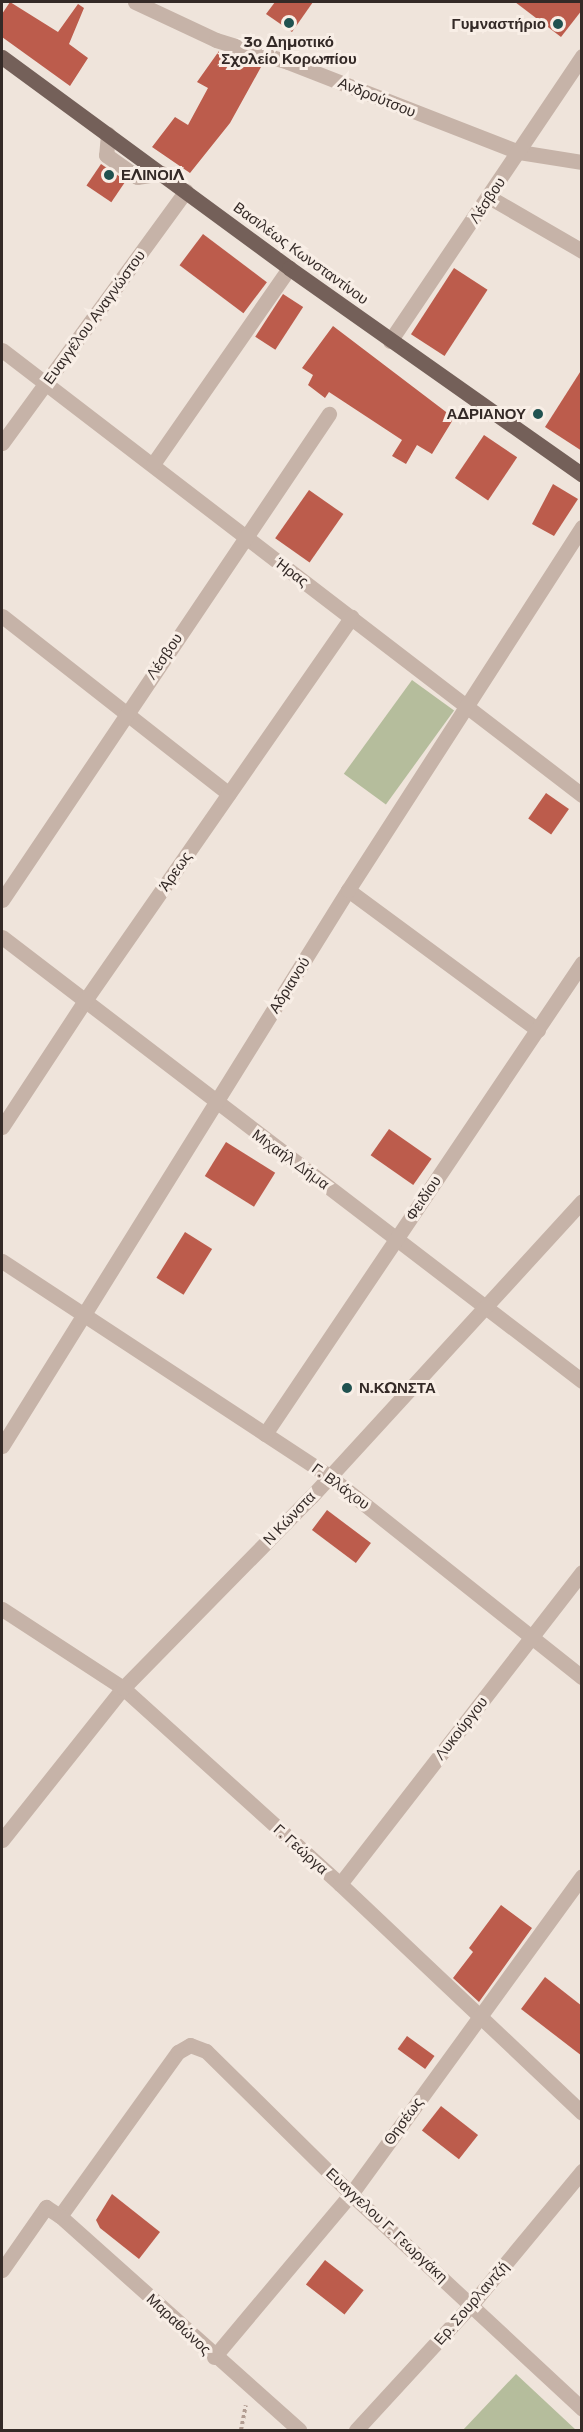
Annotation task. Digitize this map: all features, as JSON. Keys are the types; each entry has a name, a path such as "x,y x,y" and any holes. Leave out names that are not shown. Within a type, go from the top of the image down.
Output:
{"main road":[{"name":"Βασιλέως Κωνσταντίνου","path":"2,57 390,341 582,475"}],"street":[{"name":"Ανδρούτσου","path":"135,2 216,40 288,62 519,152 582,162"},
{"name":"Λέσβου","path":"390,341 582,56"},
{"name":"Ευαγγέλου Αναγνώστου","path":"2,443 186,191"},
{"path":"489,197 582,251"},
{"path":"153,464 289,268"},
{"name":"Ήρας","path":"2,350 582,795"},
{"name":"Λέσβου","path":"2,900 244,536 329,414"},
{"name":"Αδριανού","path":"2,1446 348,890 469,707 582,527"},
{"path":"2,616 229,794"},
{"name":"Άρεως","path":"2,1127 84,1002 352,617"},
{"path":"348,890 538,1030"},
{"name":"Μιχαήλ Δήμα","path":"2,937 215,1103 397,1237 582,1381"},
{"name":"Φειδίου","path":"266,1434 582,963"},
{"name":"Ν Κώνστα","path":"2,1840 123,1688 330,1476 485,1305 580,1205"},
{"name":"Γ. Βλάχου","path":"2,1261 84,1317 330,1476 533,1635 582,1677"},
{"name":"Λυκούργου","path":"340,1884 582,1572"},
{"name":"Γ. Γεώργα","path":"2,1609 123,1688 340,1884 582,2113"},
{"name":"Θησέως","path":"214,2357 351,2194 582,1876"},
{"name":"Ευαγγελου Γ. Γεωργάκη","path":"60,2216 178,2052 190,2045 206,2051 351,2194 472,2304 582,2409"},
{"name":"Ερ. Σουρλαντζή","path":"356,2430 472,2304 582,2171"},
{"path":"2,2270 46,2207 60,2216"},
{"name":"Μαραθώνος","path":"60,2216 214,2357 299,2430"}],"green space":[{"path":"412,680 454,711 386,804 344,774"},
{"path":"516,2374 576,2430 463,2430"}],"building":[{"path":"10,2 58,32 78,4 84,8 69,44 88,58 70,86 2,37 2,14"},
{"name":"3ο Δημοτικό Σχολείο Κορωπίου","path":"275,2 313,2 292,32 266,14"},
{"name":"Γυμναστήριο","path":"515,2 582,2 582,10 561,37"},
{"path":"219,51 261,67 230,123 190,173 152,147 175,117 188,125 208,88 197,82"},
{"path":"101,164 126,181 111,202 86,186"},
{"path":"203,234 267,282 243,313 180,265"},
{"path":"454,268 488,290 445,356 411,334"},
{"path":"283,294 303,307 275,350 255,337"},
{"path":"333,326 454,418 432,454 417,445 406,464 392,456 402,440 329,392 325,398 308,385 313,375 302,368"},
{"path":"582,369 582,451 545,427"},
{"path":"484,435 517,457 488,500 455,478"},
{"path":"553,484 578,499 554,536 532,524"},
{"path":"309,490 343,514 310,562 275,538"},
{"path":"546,793 569,809 551,834 528,818"},
{"path":"389,1129 432,1159 413,1185 371,1155"},
{"path":"226,1142 275,1173 254,1207 205,1176"},
{"path":"185,1232 212,1249 184,1295 156,1278"},
{"path":"327,1510 371,1543 356,1563 312,1530"},
{"path":"501,1905 532,1928 479,2002 453,1978 473,1952 469,1948"},
{"path":"545,1977 582,2006 582,2056 521,2009"},
{"path":"407,2036 435,2056 425,2069 398,2049"},
{"path":"441,2106 478,2135 459,2159 422,2130"},
{"path":"112,2194 160,2232 139,2259 100,2228 96,2220"},
{"path":"325,2260 364,2290 345,2315 306,2284"}],"place":[{"name":"3ο Δημοτικό Σχολείο Κορωπίου","path":"289,23"},
{"name":"Γυμναστήριο","path":"558,24"},
{"name":"ΕΛΙΝΟΙΛ","path":"109,175"},
{"name":"ΑΔΡΙΑΝΟΥ","path":"538,414"},
{"name":"Ν.ΚΩΝΣΤΑ","path":"347,1388"}]}
